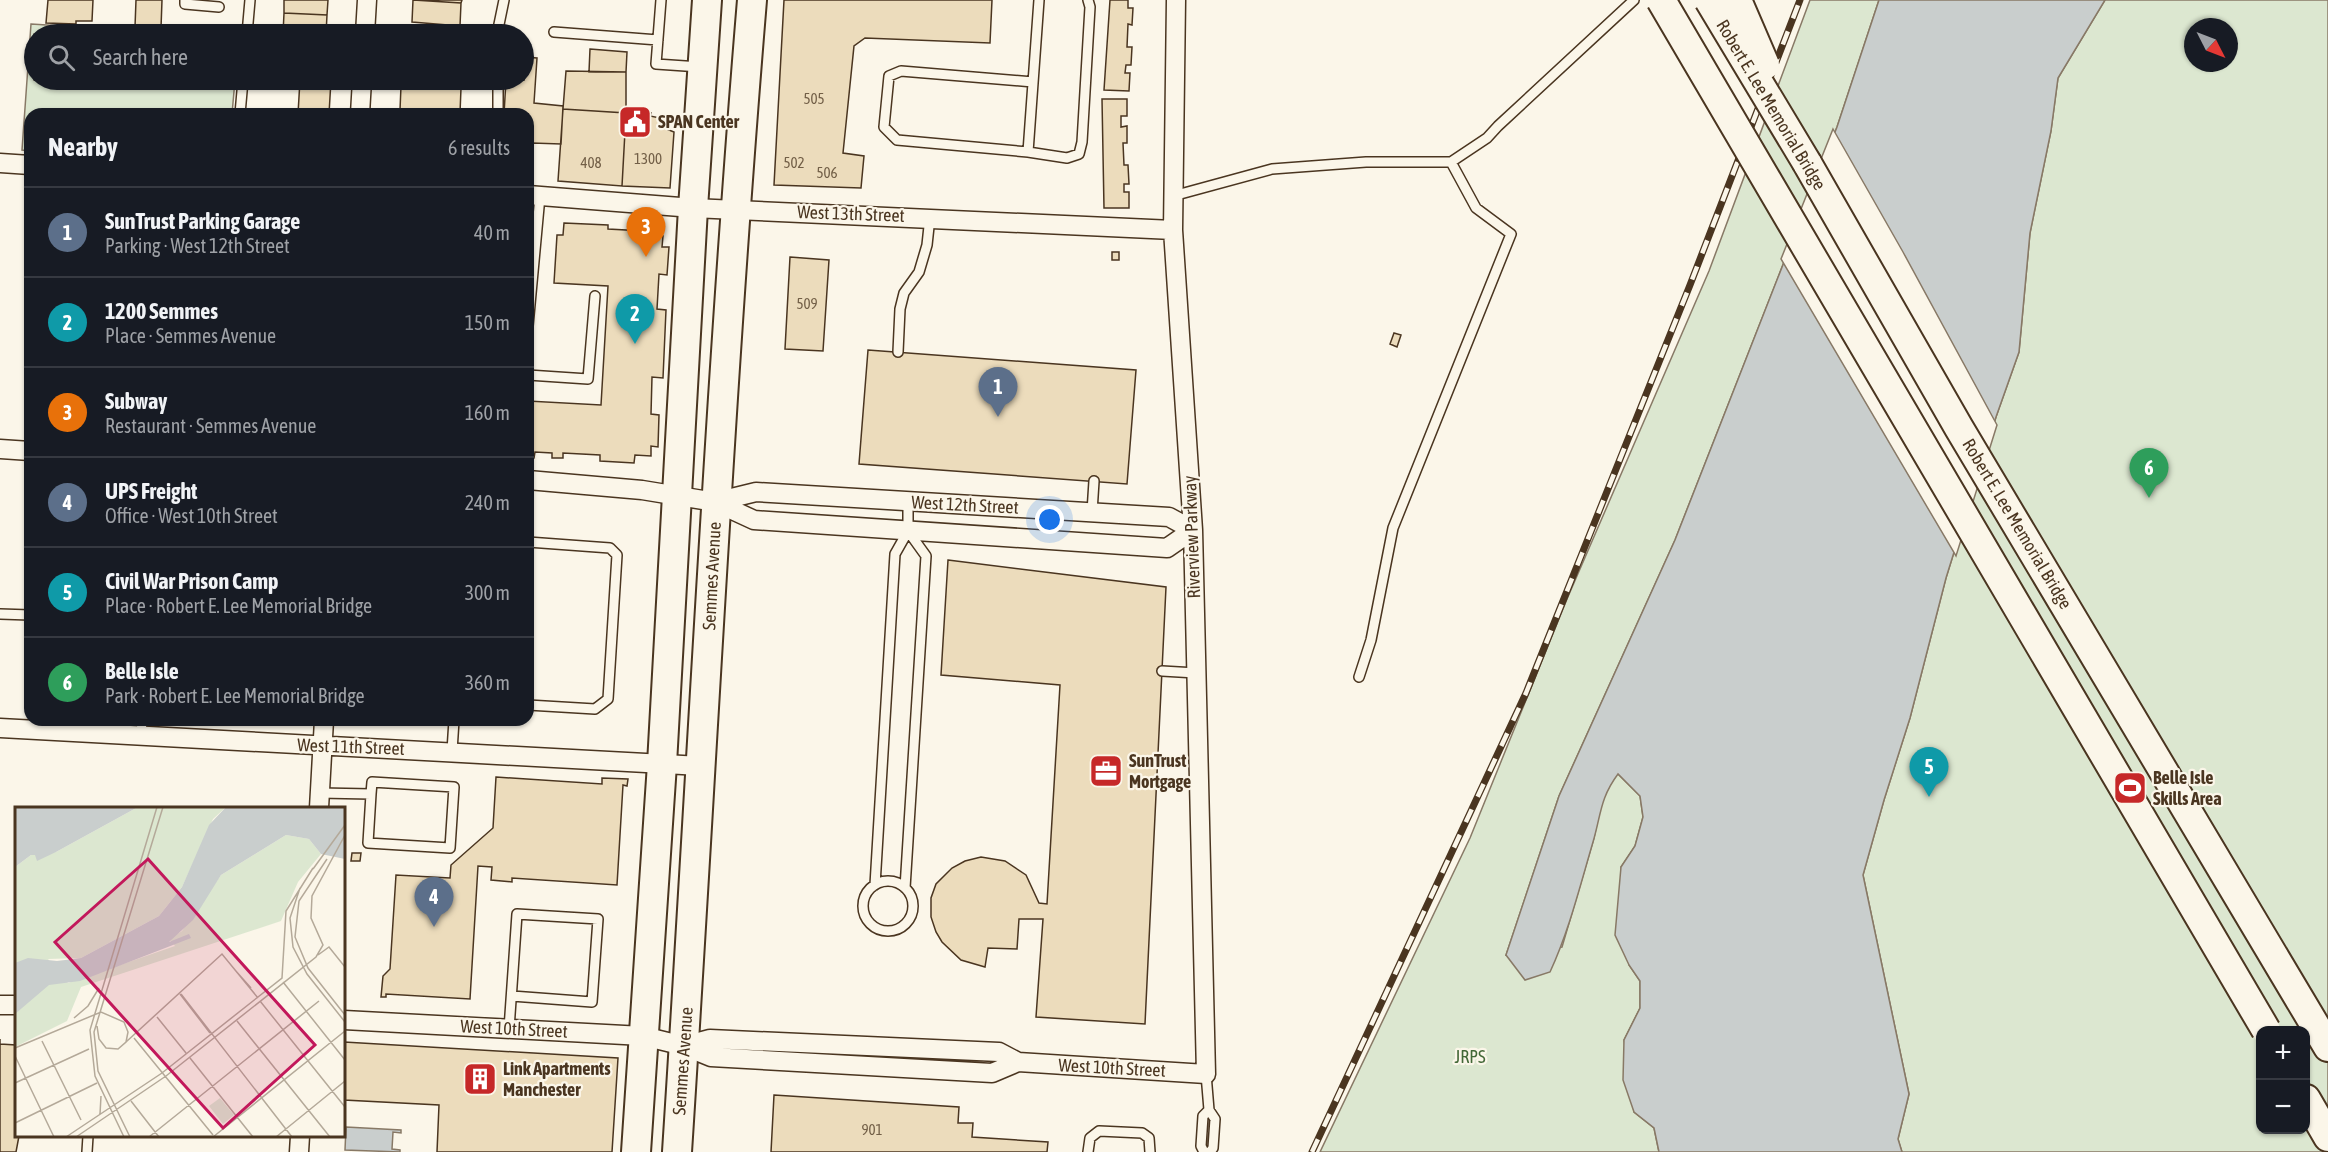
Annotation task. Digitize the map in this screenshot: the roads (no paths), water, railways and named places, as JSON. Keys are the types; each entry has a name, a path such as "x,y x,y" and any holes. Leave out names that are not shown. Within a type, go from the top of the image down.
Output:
{"main road":[{"path":"636,1152 662,764 676,495 707,0"},
{"name":"Semmes Avenue","path":"677,1152 715,502 752,0"},
{"path":"1661,0 2264,1026"},
{"name":"Robert E. Lee Memorial Bridge","path":"1708,0 1807,163 1959,428 2328,1047"},
{"path":"1737,0 1807,163"},
{"path":"2310,1106 2328,1137"}],"street":[{"path":"366,24 367,0"},
{"name":"Riverview Parkway","path":"1176,0 1173,230 1193,530 1206,1074"},
{"path":"360,108 361,90"},
{"path":"0,164 24,165"},
{"name":"West 13th Street","path":"534,196 693,208 930,217 1173,230"},
{"path":"0,449 24,450"},
{"name":"West 12th Street","path":"534,481 676,495 715,502 754,520 1167,548 1193,530 1169,517 756,492 715,502"},
{"path":"319,801 324,726"},
{"name":"West 11th Street","path":"0,728 142,728 322,746 452,751 701,766"},
{"name":"West 10th Street","path":"345,1020 643,1036 684,1046 711,1057 992,1073 1018,1062 1206,1074"},
{"path":"299,1152 300,1137"}],"lane":[{"path":"185,0 185,4 219,7"},
{"path":"248,24 250,0"},
{"path":"499,24 504,0"},
{"path":"661,0 656,64 703,67"},
{"path":"1028,152 1039,0"},
{"path":"1034,82 901,71 889,76 884,127 897,140 1028,152 1067,158 1079,154 1082,142 1090,7 1088,0"},
{"path":"1173,196 1272,169 1366,162 1451,162 1487,138 1634,0"},
{"path":"554,32 658,40"},
{"path":"241,108 242,90"},
{"path":"498,90 498,108"},
{"path":"1359,677 1371,640 1393,528 1511,234 1476,208 1451,162"},
{"path":"898,352 900,309 904,293 919,272 927,245 930,217"},
{"path":"534,375 588,379 595,296"},
{"path":"1092,512 1094,482"},
{"path":"875,885 895,554 908,531 908,501"},
{"path":"905,888 926,556 908,531"},
{"path":"534,542 610,548 617,555 608,699 595,709 534,705"},
{"path":"0,614 24,615"},
{"path":"1162,671 1197,673"},
{"path":"452,751 454,726"},
{"path":"372,782 454,787 450,848 368,843 371,794 372,782"},
{"path":"319,801 371,794"},
{"path":"888,881 896,882 905,888 913,900 911,916 900,928 884,931 870,924 863,909 867,893 875,885 888,881"},
{"path":"509,1029 517,914 598,919 592,1002 512,996"},
{"path":"1206,1074 1209,1110 1215,1119 1213,1148 1210,1152"},
{"path":"1204,1152 1201,1146 1203,1116 1209,1110"},
{"path":"1088,1152 1090,1138 1099,1131 1142,1133 1149,1138 1150,1152"},
{"path":"87,1152 88,1137"}],"railway":[{"path":"1312,1152 1526,693 1690,285 1800,0"}],"place":[{"name":"SPAN Center","path":"635,122"},
{"name":"Subway","path":"646,257"},
{"name":"1200 Semmes","path":"635,344"},
{"name":"SunTrust Parking Garage","path":"998,417"},
{"name":"Belle Isle","path":"2149,498"},
{"name":"SunTrust Mortgage","path":"1106,771"},
{"name":"Belle Isle Skills Area","path":"2130,788"},
{"name":"Civil War Prison Camp","path":"1929,797"},
{"name":"UPS Freight","path":"434,927"},
{"name":"Link Apartments Manchester","path":"480,1079"}],"park label":[{"name":"JRPS","path":"1470,1057"}]}
